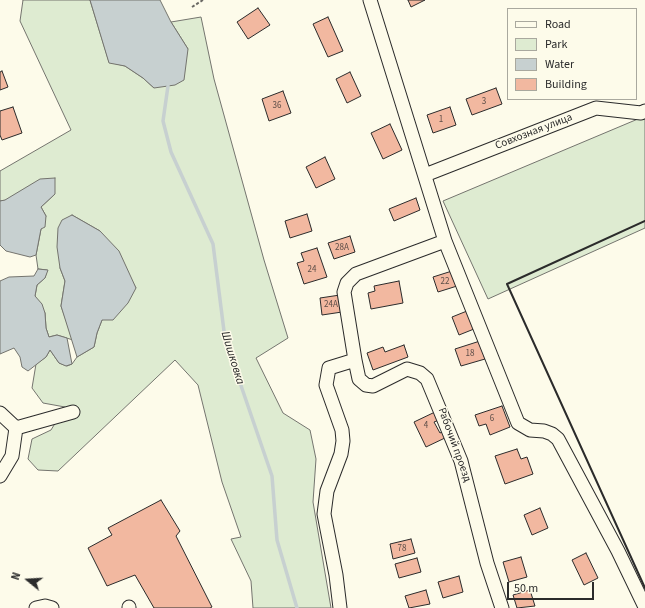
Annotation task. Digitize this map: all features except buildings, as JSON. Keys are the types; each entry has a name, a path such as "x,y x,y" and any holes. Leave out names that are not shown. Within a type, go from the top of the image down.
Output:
{"street":[{"path":"370,0 445,241 518,423 530,430 544,431 552,434 558,439 645,607"},
{"name":"Совхозная улица","path":"425,175 596,108 641,113 645,111"},
{"path":"340,608 324,508 327,491 341,454 343,441 342,430 326,385 329,368 355,360 345,306 344,292 347,283 356,274 445,241"},
{"name":"Рабочий проезд","path":"355,360 359,379 366,385 373,386 407,369 420,373 427,379 461,461 487,563 502,608"},
{"path":"16,428 73,412"},
{"path":"0,413 16,428"},
{"path":"0,476 12,456 16,428"},
{"path":"36,608 44,606 52,608"}],"path":[{"path":"192,7 203,0"}],"green space":[{"path":"23,0 90,0 109,62 125,66 143,78 154,88 188,49 171,22 201,17 214,79 264,260 288,338 256,358 283,413 310,430 316,459 313,502 331,608 253,608 251,581 231,539 241,537 222,482 198,385 175,360 58,471 38,470 28,459 32,439 51,430 65,407 43,403 32,388 36,364 46,357 50,350 59,363 67,366 72,364 77,357 94,347 102,320 136,288 100,231 72,215 60,268 65,281 61,306 73,340 57,335 49,337 46,328 45,313 35,296 37,285 45,278 47,270 38,269 36,255 41,229 46,216 41,207 55,194 0,201 0,171 71,130 20,21"},
{"path":"645,116 645,228 488,299 443,201"}],"water":[{"path":"90,0 160,0 171,22 188,49 184,80 175,85 154,88 143,78 125,66 109,63"},
{"path":"55,178 55,194 41,207 46,216 45,227 41,229 36,255 30,257 6,251 0,245 0,201 5,200 40,179"},
{"path":"72,215 100,231 119,251 136,288 128,303 113,320 102,320 94,347 77,357 61,306 65,281 60,268 57,247 58,228 62,220"},
{"path":"38,269 48,270 45,278 37,285 35,296 42,304 49,337 57,335 67,338 72,364 66,366 59,363 50,350 46,357 28,371 22,367 20,357 14,348 0,354 0,281 9,277 34,276"}],"waterway":[{"name":"Шишковка","path":"168,86 163,121 171,152 213,244 225,339 272,476 277,540 297,608"}],"wall":[{"path":"645,221 507,284 645,588"}]}
